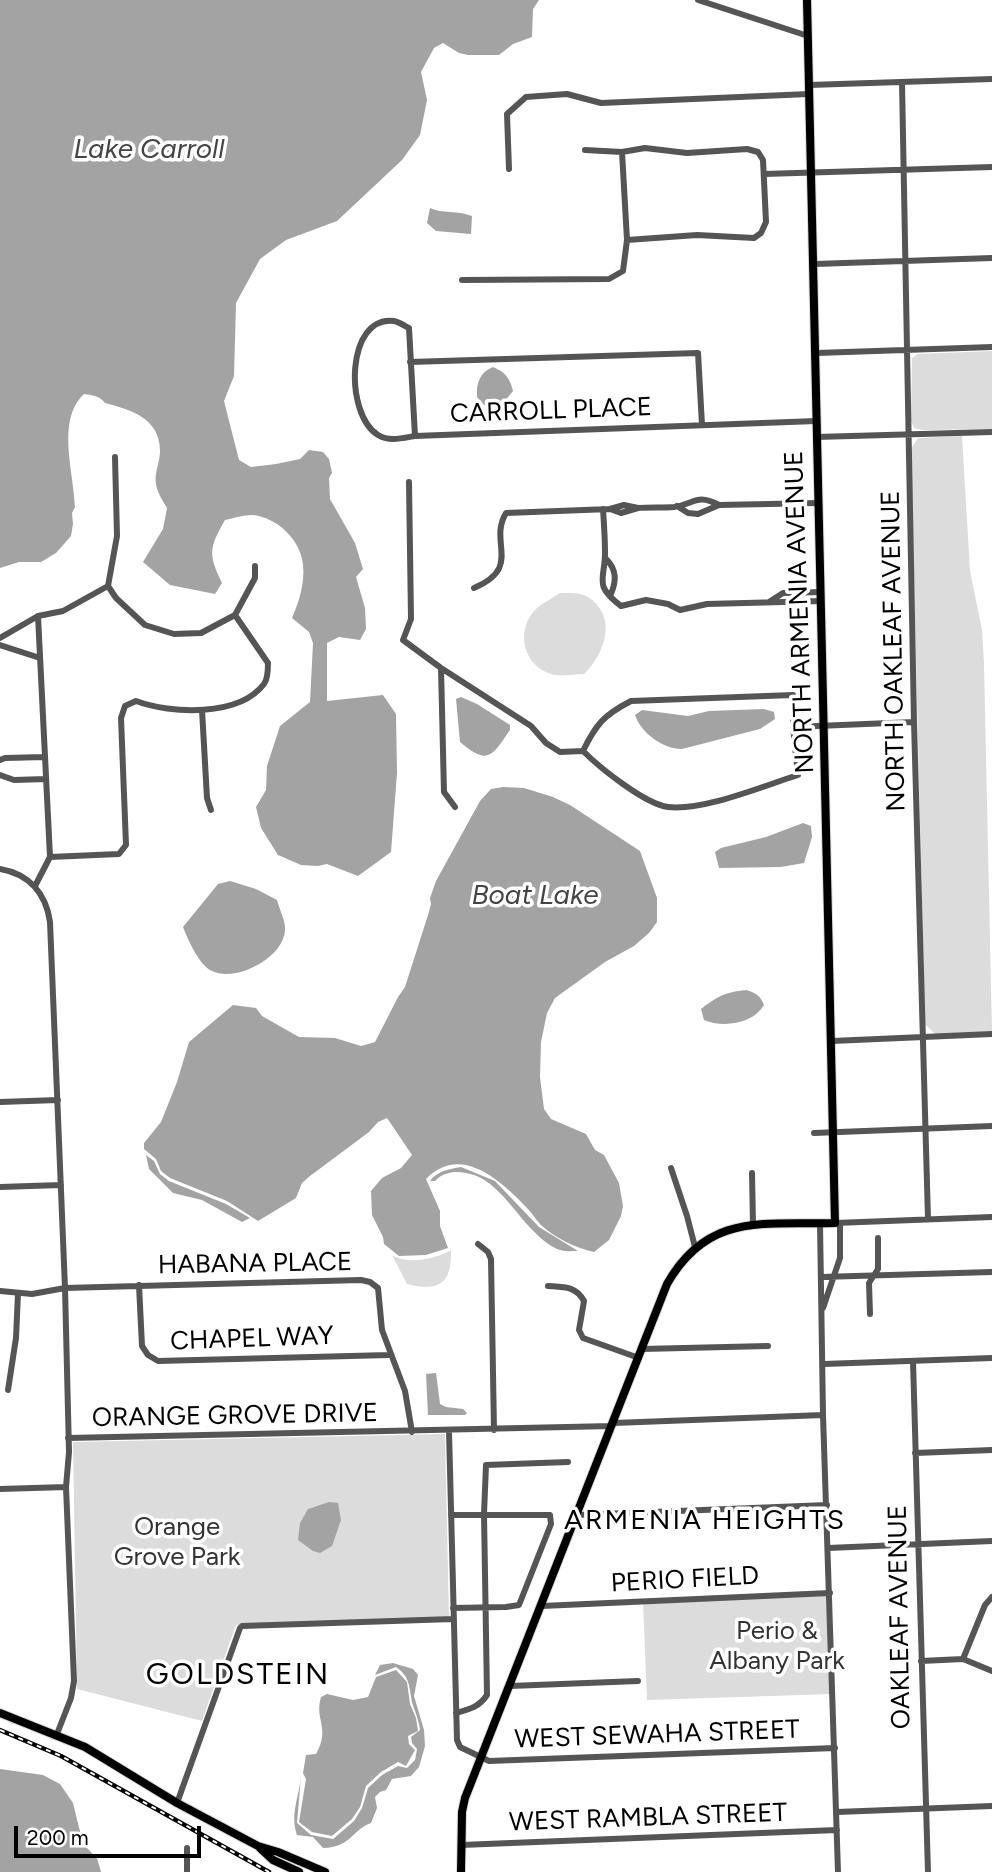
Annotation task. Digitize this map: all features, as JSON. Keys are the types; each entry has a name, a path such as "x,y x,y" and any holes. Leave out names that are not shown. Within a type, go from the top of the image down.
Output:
{"main road":[{"name":"NORTH ARMENIA AVENUE","path":"807,0 838,1223"},
{"path":"461,1872 462,1812 481,1757 667,1284 679,1263 711,1236 753,1225 838,1223"},
{"path":"0,1713 57,1734 117,1765 177,1803 258,1846 325,1872"},
{"path":"258,1846 273,1860 299,1872"}],"street":[{"path":"698,0 808,36"},
{"path":"509,169 507,114 526,96 567,94 601,103 644,103 902,82 992,79"},
{"name":"NORTH OAKLEAF AVENUE","path":"902,82 914,722 928,1219"},
{"path":"585,150 622,152 645,148 687,153 747,149 758,152 763,160 766,222 761,233 754,238 697,235 627,240"},
{"path":"462,280 609,279 624,271 627,240 622,152"},
{"path":"764,174 992,167"},
{"path":"814,264 992,258"},
{"name":"CARROLL PLACE","path":"410,362 409,328 394,321 377,325 361,340 354,390 366,424 379,436 398,439 415,436 816,421"},
{"path":"817,353 992,347"},
{"path":"415,436 410,362 698,353 702,425"},
{"path":"816,437 992,432"},
{"path":"115,457 117,536 108,586 116,598 145,625 174,634 201,633 235,615 255,578 255,566"},
{"path":"410,482 411,619 402,640 531,726 546,743 560,752 583,751 600,768 653,803 668,807 700,806 798,775 793,695 631,701 610,712 594,728 583,751"},
{"path":"474,588 492,581 500,568 502,520 506,513 607,509 621,513 638,508 677,506 699,499 710,500 719,505"},
{"path":"677,506 688,513 698,514 719,505 818,503"},
{"path":"607,509 602,584 621,606 646,600 668,604 680,610 708,604 767,603 821,597"},
{"path":"605,558 612,564 615,574 616,584 610,596"},
{"path":"0,638 38,616 63,611 108,586"},
{"path":"50,858 119,854 126,845 121,718 125,706 136,701 153,708 202,710 227,707 250,698 266,682 268,663 235,615"},
{"path":"0,869 23,877 35,886 50,858 38,616"},
{"path":"0,645 40,658"},
{"path":"442,668 444,792 455,807"},
{"path":"202,710 207,798 211,810"},
{"path":"793,727 914,722"},
{"path":"0,761 5,758 45,757"},
{"path":"0,775 14,780 46,779"},
{"name":"ORANGE GROVE DRIVE","path":"35,886 47,906 50,922 65,1288 68,1438 494,1430 823,1415"},
{"path":"832,1041 992,1034"},
{"path":"0,1101 58,1100"},
{"path":"814,1133 992,1126"},
{"path":"671,1168 695,1247"},
{"path":"752,1173 753,1225"},
{"path":"0,1187 61,1185"},
{"path":"822,1314 840,1258 838,1223 992,1217"},
{"path":"820,1224 823,1415 838,1872"},
{"path":"870,1314 869,1283 878,1269 878,1238"},
{"path":"478,1244 488,1252 491,1259 494,1430"},
{"path":"821,1278 992,1272"},
{"name":"HABANA PLACE","path":"0,1292 32,1294 65,1288 361,1280 370,1282 378,1288 382,1330 405,1391 412,1432"},
{"name":"CHAPEL WAY","path":"139,1286 142,1346 148,1355 158,1361 389,1354"},
{"path":"548,1286 568,1287 579,1292 584,1301 579,1330 583,1338 640,1354 768,1346"},
{"path":"8,1390 16,1338 18,1293"},
{"path":"824,1364 992,1358"},
{"name":"OAKLEAF AVENUE","path":"913,1361 928,1872"},
{"path":"449,1431 457,1740 460,1748 481,1757"},
{"path":"57,1734 71,1698 74,1681 66,1487 68,1438"},
{"path":"915,1453 992,1450"},
{"path":"456,1713 481,1704 487,1695 484,1514 486,1465 568,1462"},
{"path":"0,1489 66,1487"},
{"path":"578,1515 827,1505"},
{"path":"451,1515 550,1515 551,1524 519,1605 453,1608"},
{"path":"828,1548 992,1541"},
{"name":"PERIO FIELD","path":"542,1606 830,1593"},
{"path":"963,1659 985,1605 992,1597"},
{"path":"177,1803 240,1628 243,1626 453,1619"},
{"path":"921,1661 963,1659 992,1671"},
{"path":"510,1686 638,1681"},
{"name":"WEST SEWAHA STREET","path":"481,1757 489,1761 835,1748"},
{"path":"837,1812 992,1806"},
{"name":"WEST RAMBLA STREET","path":"461,1845 837,1830"},
{"path":"187,1848 187,1872"}],"green space":[{"path":"992,351 992,429 914,428 911,421 912,358 918,354"},
{"path":"962,436 970,571 982,630 984,663 992,1032 936,1035 925,1024 911,449 918,438"},
{"path":"560,593 585,595 603,614 605,635 602,646 584,674 551,674 533,663 525,645 524,635 530,616"},
{"path":"451,1250 451,1262 446,1278 435,1286 428,1287 407,1284 392,1255 405,1260 422,1260"},
{"name":"Orange Grove Park","path":"445,1434 449,1617 236,1625 202,1721 77,1689 73,1442"},
{"name":"Perio & Albany Park","path":"830,1593 833,1694 647,1700 643,1601"}],"water":[{"name":"Lake Carroll","path":"0,0 539,0 533,9 532,37 513,44 499,55 468,55 443,43 434,48 421,72 427,100 420,135 402,160 337,221 286,240 260,259 236,303 234,376 224,401 239,460 251,467 300,459 309,450 323,452 329,459 332,473 329,478 330,499 355,543 363,569 356,577 365,608 366,629 360,640 339,637 327,643 327,701 383,695 396,714 397,773 391,852 358,876 327,864 301,865 278,855 261,828 256,807 266,790 267,766 280,726 310,702 313,643 309,632 292,618 301,592 303,565 298,547 286,531 270,520 252,515 225,520 212,551 214,565 222,583 215,594 170,585 143,562 163,529 167,508 156,484 160,451 155,431 142,417 105,403 96,396 84,394 76,405 69,432 75,507 72,513 71,536 56,553 41,562 19,562 0,568"},
{"path":"430,208 472,216 471,234 436,231 427,223"},
{"path":"493,367 506,376 513,391 500,407 484,405 477,397 480,379"},
{"path":"461,697 510,725 504,739 489,755 477,754 460,742 456,699"},
{"path":"764,709 774,712 775,719 760,729 682,749 660,743 647,734 635,715 642,710 688,716 709,711"},
{"name":"Boat Lake","path":"524,788 553,797 570,805 640,851 657,898 657,922 649,933 634,946 605,962 555,998 547,1013 541,1042 540,1077 544,1109 551,1119 586,1134 595,1150 604,1155 619,1183 623,1206 609,1240 594,1252 566,1242 541,1225 517,1198 493,1177 466,1165 453,1165 439,1169 426,1179 440,1211 440,1226 448,1248 426,1255 399,1256 384,1244 372,1215 371,1191 382,1178 401,1168 412,1155 387,1118 378,1122 369,1132 302,1183 296,1198 258,1221 227,1201 170,1178 161,1171 156,1159 144,1149 144,1143 161,1122 189,1042 233,1005 256,1008 262,1016 299,1037 335,1038 361,1046 375,1042 405,987 436,881 480,801 491,789"},
{"path":"803,823 811,826 812,837 804,863 781,867 719,868 715,852 721,848 766,837"},
{"path":"230,881 256,889 277,900 285,926 284,937 270,957 247,970 222,974 207,968 198,958 183,927 218,884"},
{"path":"746,990 757,995 764,1005 753,1016 728,1024 704,1020 701,1009 716,998"},
{"path":"146,1155 154,1161 160,1174 169,1181 226,1204 250,1218 242,1222 202,1200 173,1193 149,1169"},
{"path":"461,1167 495,1181 539,1227 578,1251 560,1250 547,1243 499,1192 477,1176 455,1172 430,1181 440,1173"},
{"path":"436,1373 440,1404 463,1409 467,1413 465,1415 428,1415 426,1374"},
{"path":"329,1502 338,1503 341,1520 332,1546 320,1553 298,1540 300,1523 308,1509"},
{"path":"393,1663 413,1669 418,1675 414,1696 424,1730 425,1746 419,1767 411,1776 392,1779 386,1790 375,1797 377,1808 371,1823 340,1845 323,1848 313,1837 297,1835 295,1813 301,1777 297,1823 311,1835 333,1839 354,1821 362,1808 368,1788 382,1775 398,1766 407,1768 415,1760 417,1749 411,1737 420,1730 406,1678 396,1667 375,1675 380,1665"},
{"path":"396,1670 407,1682 410,1704 416,1718 418,1731 408,1736 409,1744 415,1750 406,1766 398,1762 381,1772 366,1786 360,1807 352,1819 332,1836 312,1832 299,1822 306,1779 303,1773 306,1755 316,1754 322,1737 319,1712 321,1697 327,1694 353,1700 368,1697 376,1677"},
{"path":"0,1769 43,1775 60,1784 73,1803 83,1844 97,1858 101,1872 0,1872"}],"railway":[{"path":"0,1730 61,1756 269,1872"}],"district":[{"name":"ARMENIA HEIGHTS","path":"705,1521"},
{"name":"GOLDSTEIN","path":"238,1675"}]}
